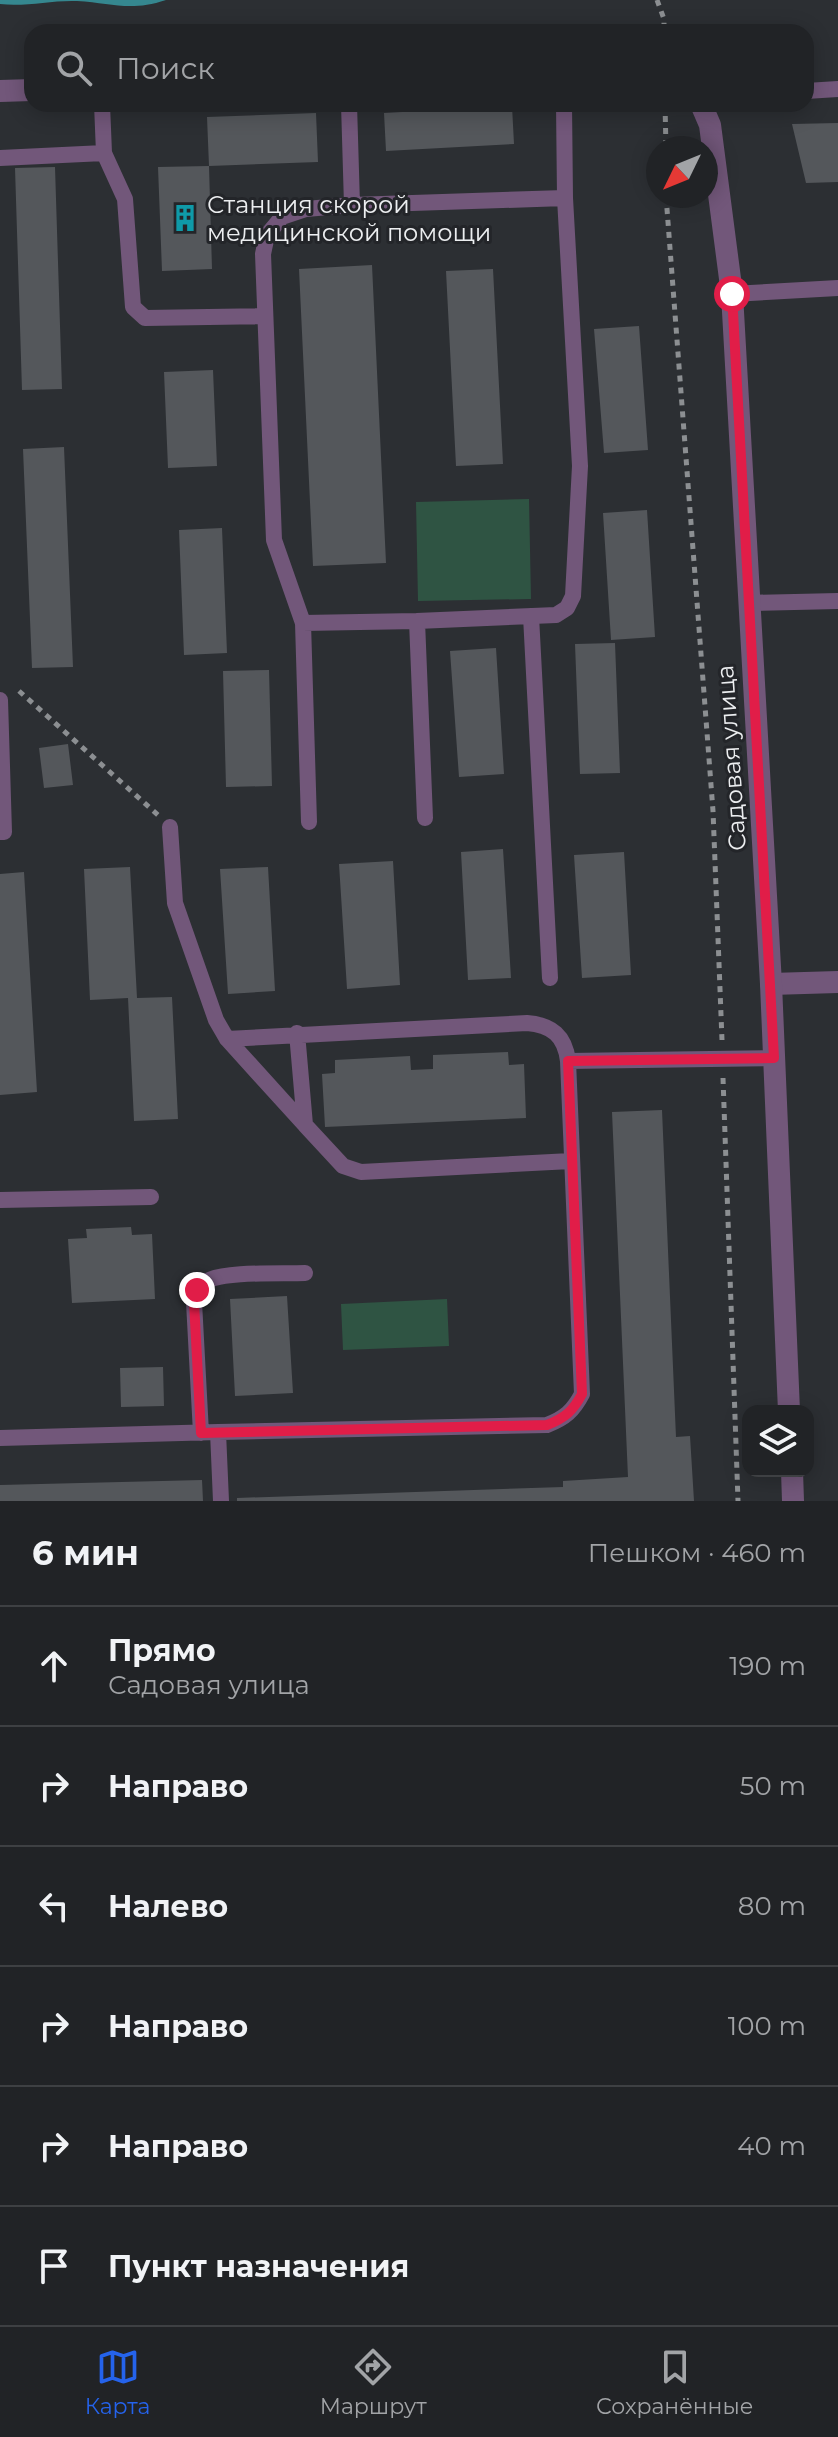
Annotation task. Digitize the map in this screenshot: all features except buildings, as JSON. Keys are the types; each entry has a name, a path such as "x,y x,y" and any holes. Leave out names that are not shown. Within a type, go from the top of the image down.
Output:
{"street":[{"path":"0,91 24,90"},
{"name":"Садовая улица","path":"704,112 710,125 732,294 747,603 771,984 789,1405"},
{"path":"771,984 838,982"},
{"path":"792,1477 793,1501"}],"lane":[{"path":"814,90 838,89"},
{"path":"102,112 104,153 125,199 133,307 145,318 264,316"},
{"path":"349,112 352,205"},
{"path":"303,623 556,615 567,608 573,596 580,466 565,198 564,112"},
{"path":"0,158 104,153"},
{"path":"309,822 303,623 274,540 264,316 263,254 267,235 282,217 306,209 565,198"},
{"path":"732,294 838,288"},
{"path":"747,603 838,601"},
{"path":"531,616 550,978"},
{"path":"417,621 425,818"},
{"path":"0,700 4,832 0,832"},
{"path":"170,827 175,903 216,1020 227,1039 343,1166 361,1172 571,1161"},
{"path":"0,1438 547,1425 565,1418 575,1408 582,1394 568,1061 562,1038 543,1025 297,1033 227,1039"},
{"path":"297,1033 305,1125"},
{"path":"568,1061 774,1058"},
{"path":"0,1200 151,1197"},
{"path":"221,1501 194,1302 197,1290 205,1281 219,1276 305,1273"}],"path":[{"path":"657,0 664,24"},
{"path":"665,112 666,136"},
{"path":"667,208 713,811 738,1501"},
{"path":"11,685 170,827"}],"green space":[{"path":"529,499 531,599 418,601 416,502"},
{"path":"447,1299 449,1346 343,1350 341,1304"}],"water":[{"path":"0,0 166,0 131,6 77,1 10,5 0,4"}],"place":[{"name":"Станция скорой медицинской помощи","path":"185,218"}],"route":[{"path":"197,1290 194,1302 201,1433 547,1425 565,1418 582,1394 568,1061 774,1058 732,294"}]}
